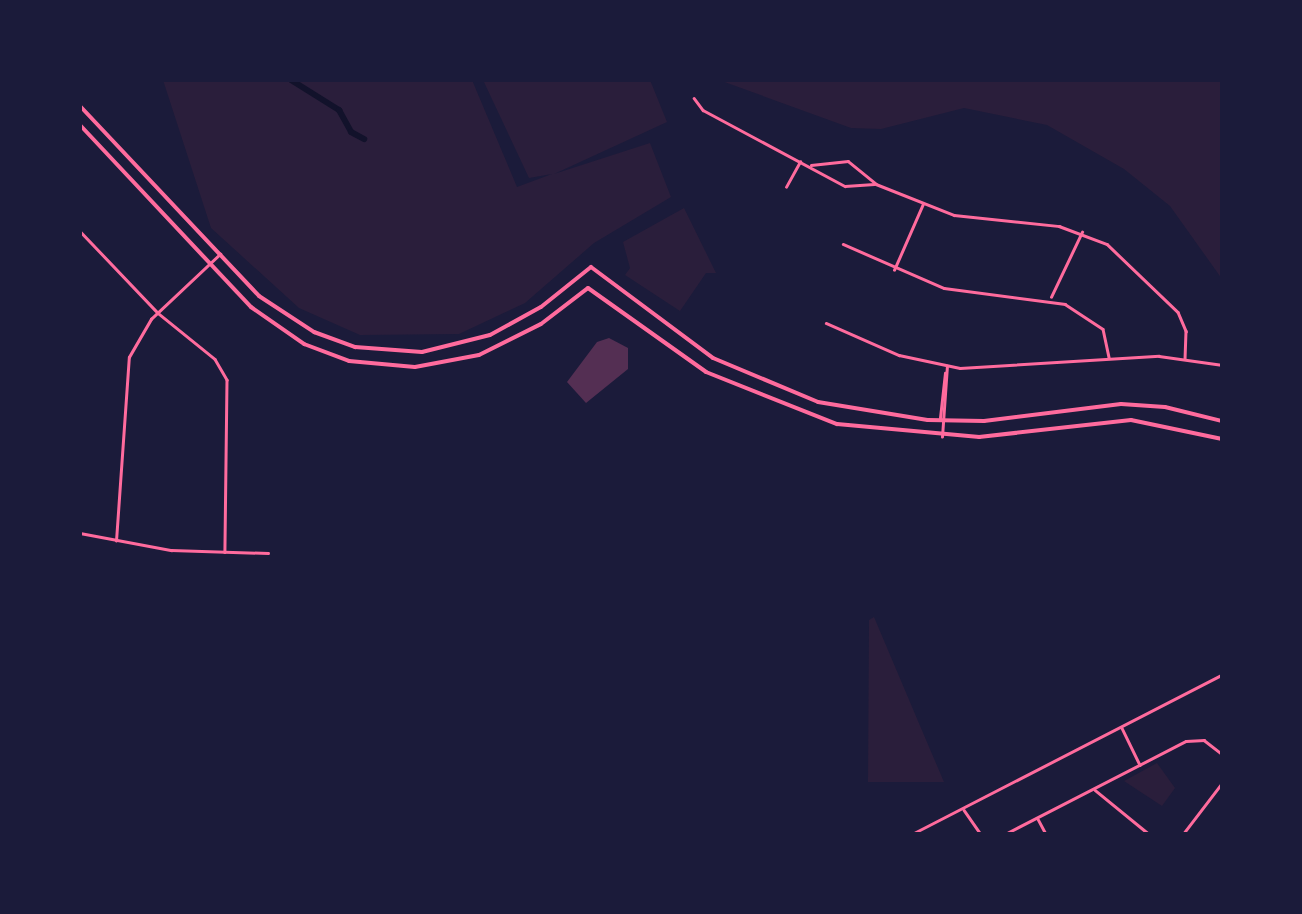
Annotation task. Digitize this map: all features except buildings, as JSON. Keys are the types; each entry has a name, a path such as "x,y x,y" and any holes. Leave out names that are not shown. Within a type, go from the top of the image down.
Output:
{"main road":[{"path":"80,106 259,296 314,332 391,352 446,348 505,329 590,267 667,327 764,383 872,414 942,420 1120,404 1165,406 1222,422"},
{"path":"80,125 209,263 280,330 318,350 368,366 433,366 479,355 541,324 588,288 748,394 837,424 942,437 1132,420 1222,439"}],"street":[{"path":"694,98 703,110 845,186 876,184"},
{"path":"786,186 800,160"},
{"path":"811,165 848,161 876,184 977,220 1082,232 1117,252 1175,308 1186,331 1185,358"},
{"path":"894,270 924,202"},
{"path":"80,231 158,312 214,359 226,380 225,552"},
{"path":"1050,298 1082,232"},
{"path":"843,244 894,270 962,291 1050,298 1098,323 1108,359"},
{"path":"116,541 126,366 158,312 220,254"},
{"path":"826,324 899,356 946,369 1108,359 1185,358 1222,365"},
{"path":"942,437 946,369"},
{"path":"942,420 946,369"},
{"path":"80,534 116,541 268,553"},
{"path":"912,834 1222,675"},
{"path":"1121,727 1140,765"},
{"path":"1005,834 1194,738 1222,754"},
{"path":"1182,834 1222,783"},
{"path":"1094,788 1149,834"},
{"path":"964,808 981,834"},
{"path":"1038,818 1046,834"}],"shaded area":[{"path":"163,80 472,80 517,187 552,174 529,178 483,80 650,80 667,122 554,174 650,143 671,197 594,243 525,303 459,334 360,335 299,308 211,228"},
{"path":"719,80 1222,80 1222,279 1170,206 1124,169 1047,125 964,108 881,129 851,128"},
{"path":"684,208 716,273 706,273 680,311 625,275 630,268 623,242"},
{"path":"874,617 944,782 868,782 869,620"},
{"path":"1157,763 1175,788 1162,806 1124,781"}],"waterway":[{"path":"291,80 339,110 351,132 364,139"}]}
